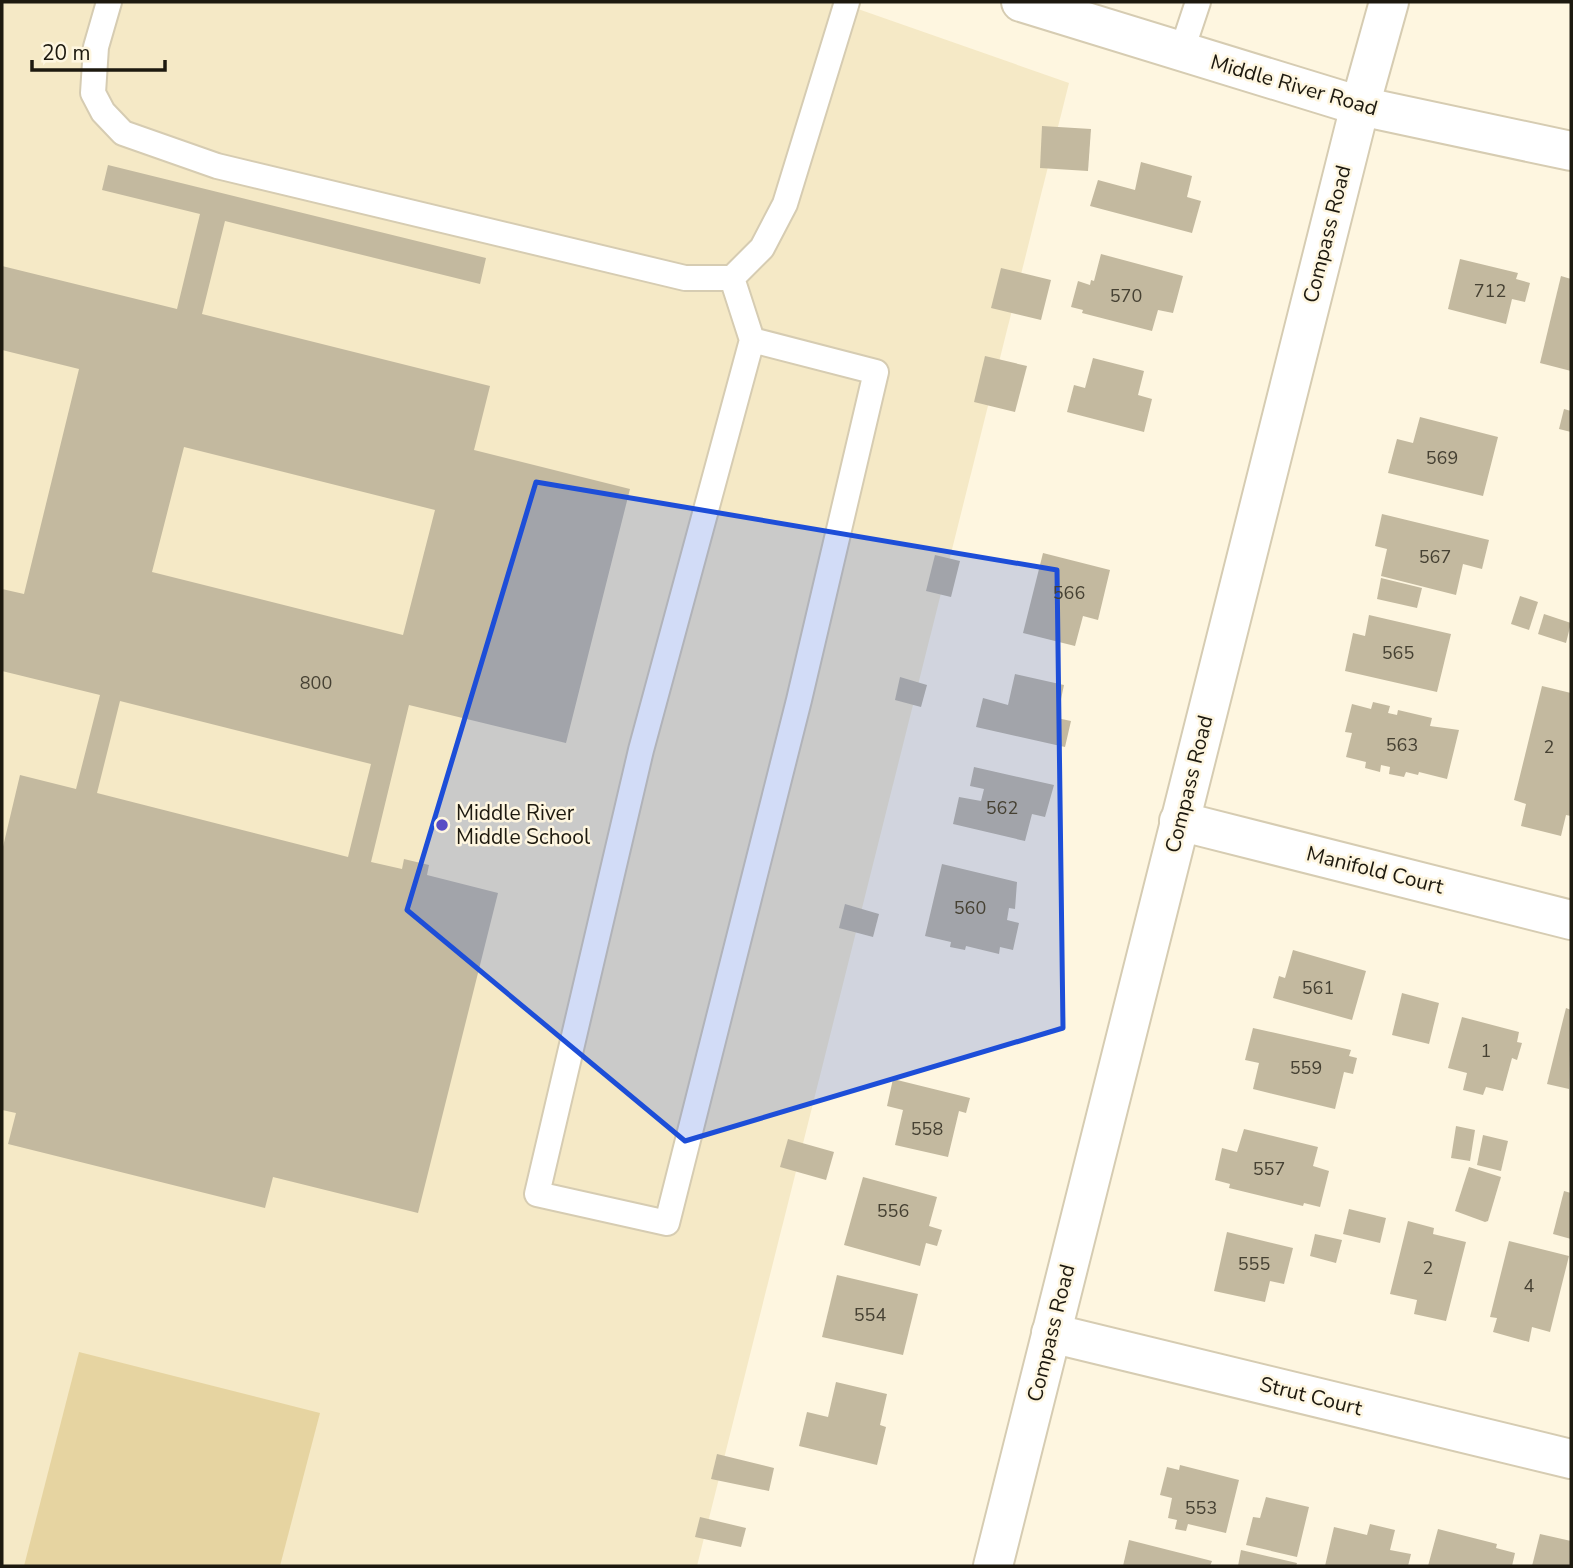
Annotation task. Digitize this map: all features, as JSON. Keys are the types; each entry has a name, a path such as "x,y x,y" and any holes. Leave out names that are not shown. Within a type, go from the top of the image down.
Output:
{"street":[{"name":"Middle River Road","path":"1021,2 1360,106 1571,151"},
{"name":"Compass Road","path":"993,1566 1360,106 1389,2"},
{"name":"Manifold Court","path":"1179,821 1571,920"},
{"name":"Strut Court","path":"1051,1333 1571,1459"}],"lane":[{"path":"109,2 96,47 93,93 103,112 123,133 216,166 685,278 732,278 762,248 785,204 847,2"},
{"path":"1181,53 1198,2"},
{"path":"732,278 752,340 641,750 537,1194 667,1223 799,699 876,372 752,340"}],"highlighted area":[{"path":"536,482 1057,570 1063,1028 685,1141 407,910"}],"shaded area":[{"name":"Middle River Middle School","path":"2,2 838,2 1069,83 697,1566 2,1566"},
{"path":"79,1352 320,1413 280,1566 24,1566"}],"building":[{"path":"1042,126 1091,129 1088,171 1040,168"},
{"path":"1141,162 1192,176 1187,197 1201,201 1192,233 1090,206 1098,180 1135,190"},
{"path":"108,165 486,258 480,284 225,221 202,314 490,386 474,450 630,489 566,743 409,705 371,862 402,869 404,859 429,865 427,875 498,893 418,1213 273,1177 265,1208 8,1144 16,1113 2,1110 2,851 20,775 76,789 100,695 2,671 2,589 24,594 79,369 2,350 2,266 177,309 200,214 102,190","holes":["184,447 435,510 403,635 152,572","120,701 371,764 348,857 97,793"]},
{"path":"1101,254 1183,276 1173,313 1158,310 1152,331 1082,313 1083,310 1071,307 1078,281 1090,285 1091,280 1094,281"},
{"path":"1460,259 1518,273 1516,279 1530,283 1525,302 1512,299 1506,324 1448,309"},
{"path":"1001,268 1051,280 1041,320 991,308"},
{"path":"1561,276 1571,279 1571,371 1540,363"},
{"path":"985,356 1027,366 1015,412 974,402"},
{"path":"1093,358 1144,371 1138,395 1152,399 1144,432 1067,412 1074,385 1085,388"},
{"path":"1564,409 1571,411 1571,432 1559,429"},
{"path":"1420,417 1498,437 1483,496 1388,473 1397,439 1413,443"},
{"path":"1382,514 1489,540 1482,569 1463,564 1456,595 1381,576 1387,549 1375,546"},
{"path":"1043,553 1110,570 1098,620 1083,616 1075,646 1023,633"},
{"path":"935,555 960,561 951,597 926,591"},
{"path":"1381,578 1422,588 1417,608 1377,599"},
{"path":"1520,596 1538,602 1529,630 1511,624"},
{"path":"1544,614 1571,623 1566,643 1538,634"},
{"path":"1369,615 1451,634 1437,692 1345,671 1353,633 1365,636"},
{"path":"1015,674 1064,685 1057,718 1071,721 1065,747 976,727 983,698 1008,705"},
{"path":"900,677 927,685 921,707 895,700"},
{"path":"1542,686 1571,693 1571,816 1566,815 1561,836 1521,826 1526,804 1514,800"},
{"path":"1373,702 1390,706 1388,713 1397,715 1398,710 1432,718 1430,726 1459,730 1447,779 1419,772 1418,775 1406,772 1404,777 1389,774 1390,767 1381,765 1380,772 1365,768 1366,762 1346,757 1352,733 1345,732 1352,704 1371,709"},
{"path":"974,767 1054,785 1045,817 1032,814 1025,841 953,824 959,797 981,801 984,789 970,786"},
{"path":"942,864 1017,882 1015,909 1009,908 1007,920 1019,923 1013,950 1000,947 999,954 966,946 965,950 950,947 951,942 925,936"},
{"path":"845,904 879,914 873,937 839,928"},
{"path":"1293,950 1366,971 1352,1020 1273,998 1279,976 1285,978"},
{"path":"1402,993 1439,1003 1429,1044 1392,1035"},
{"path":"1566,1008 1571,1010 1569,1089 1547,1084"},
{"path":"1462,1017 1519,1032 1517,1042 1522,1043 1517,1060 1512,1058 1503,1091 1486,1087 1483,1095 1463,1090 1467,1073 1448,1068"},
{"path":"1253,1028 1351,1050 1349,1056 1357,1058 1353,1074 1344,1072 1335,1109 1253,1089 1259,1063 1245,1060"},
{"path":"893,1079 970,1098 966,1113 959,1111 948,1157 895,1145 903,1110 887,1106"},
{"path":"1456,1126 1475,1130 1470,1161 1451,1158"},
{"path":"1244,1129 1318,1147 1313,1166 1329,1171 1320,1207 1304,1203 1303,1206 1229,1188 1230,1184 1215,1180 1222,1148 1237,1152"},
{"path":"1483,1135 1508,1141 1501,1171 1477,1165"},
{"path":"788,1139 834,1152 826,1180 780,1167"},
{"path":"1469,1167 1501,1177 1488,1221 1485,1222 1455,1211"},
{"path":"863,1177 937,1197 929,1226 942,1230 937,1246 926,1243 920,1266 844,1245"},
{"path":"1564,1191 1571,1193 1571,1239 1553,1234"},
{"path":"1349,1209 1386,1218 1380,1243 1343,1234"},
{"path":"1408,1221 1434,1228 1433,1234 1466,1242 1446,1321 1414,1314 1417,1300 1390,1294"},
{"path":"1227,1232 1293,1248 1284,1284 1270,1281 1265,1302 1214,1291"},
{"path":"1315,1234 1342,1240 1336,1263 1310,1256"},
{"path":"1509,1241 1569,1256 1550,1332 1532,1327 1529,1342 1493,1332 1497,1318 1490,1317"},
{"path":"837,1275 918,1294 903,1355 822,1337"},
{"path":"836,1382 887,1394 880,1425 886,1427 877,1465 799,1446 807,1412 828,1417"},
{"path":"717,1454 774,1468 769,1491 711,1479"},
{"path":"1180,1465 1239,1480 1226,1533 1188,1524 1186,1531 1175,1529 1177,1520 1168,1518 1172,1498 1160,1495 1167,1467 1179,1470"},
{"path":"1266,1497 1309,1507 1297,1557 1246,1545 1253,1517 1260,1518"},
{"path":"700,1517 746,1528 741,1547 695,1537"},
{"path":"1370,1524 1395,1530 1390,1550 1411,1554 1408,1566 1325,1566 1334,1527 1367,1535"},
{"path":"1438,1529 1497,1544 1496,1548 1515,1553 1512,1566 1428,1566"},
{"path":"1540,1534 1571,1541 1571,1566 1532,1566"},
{"path":"1129,1540 1212,1561 1210,1566 1123,1566"},
{"path":"1241,1550 1297,1563 1296,1566 1238,1566"}],"place":[{"name":"Middle River Middle School","path":"442,825"}]}
